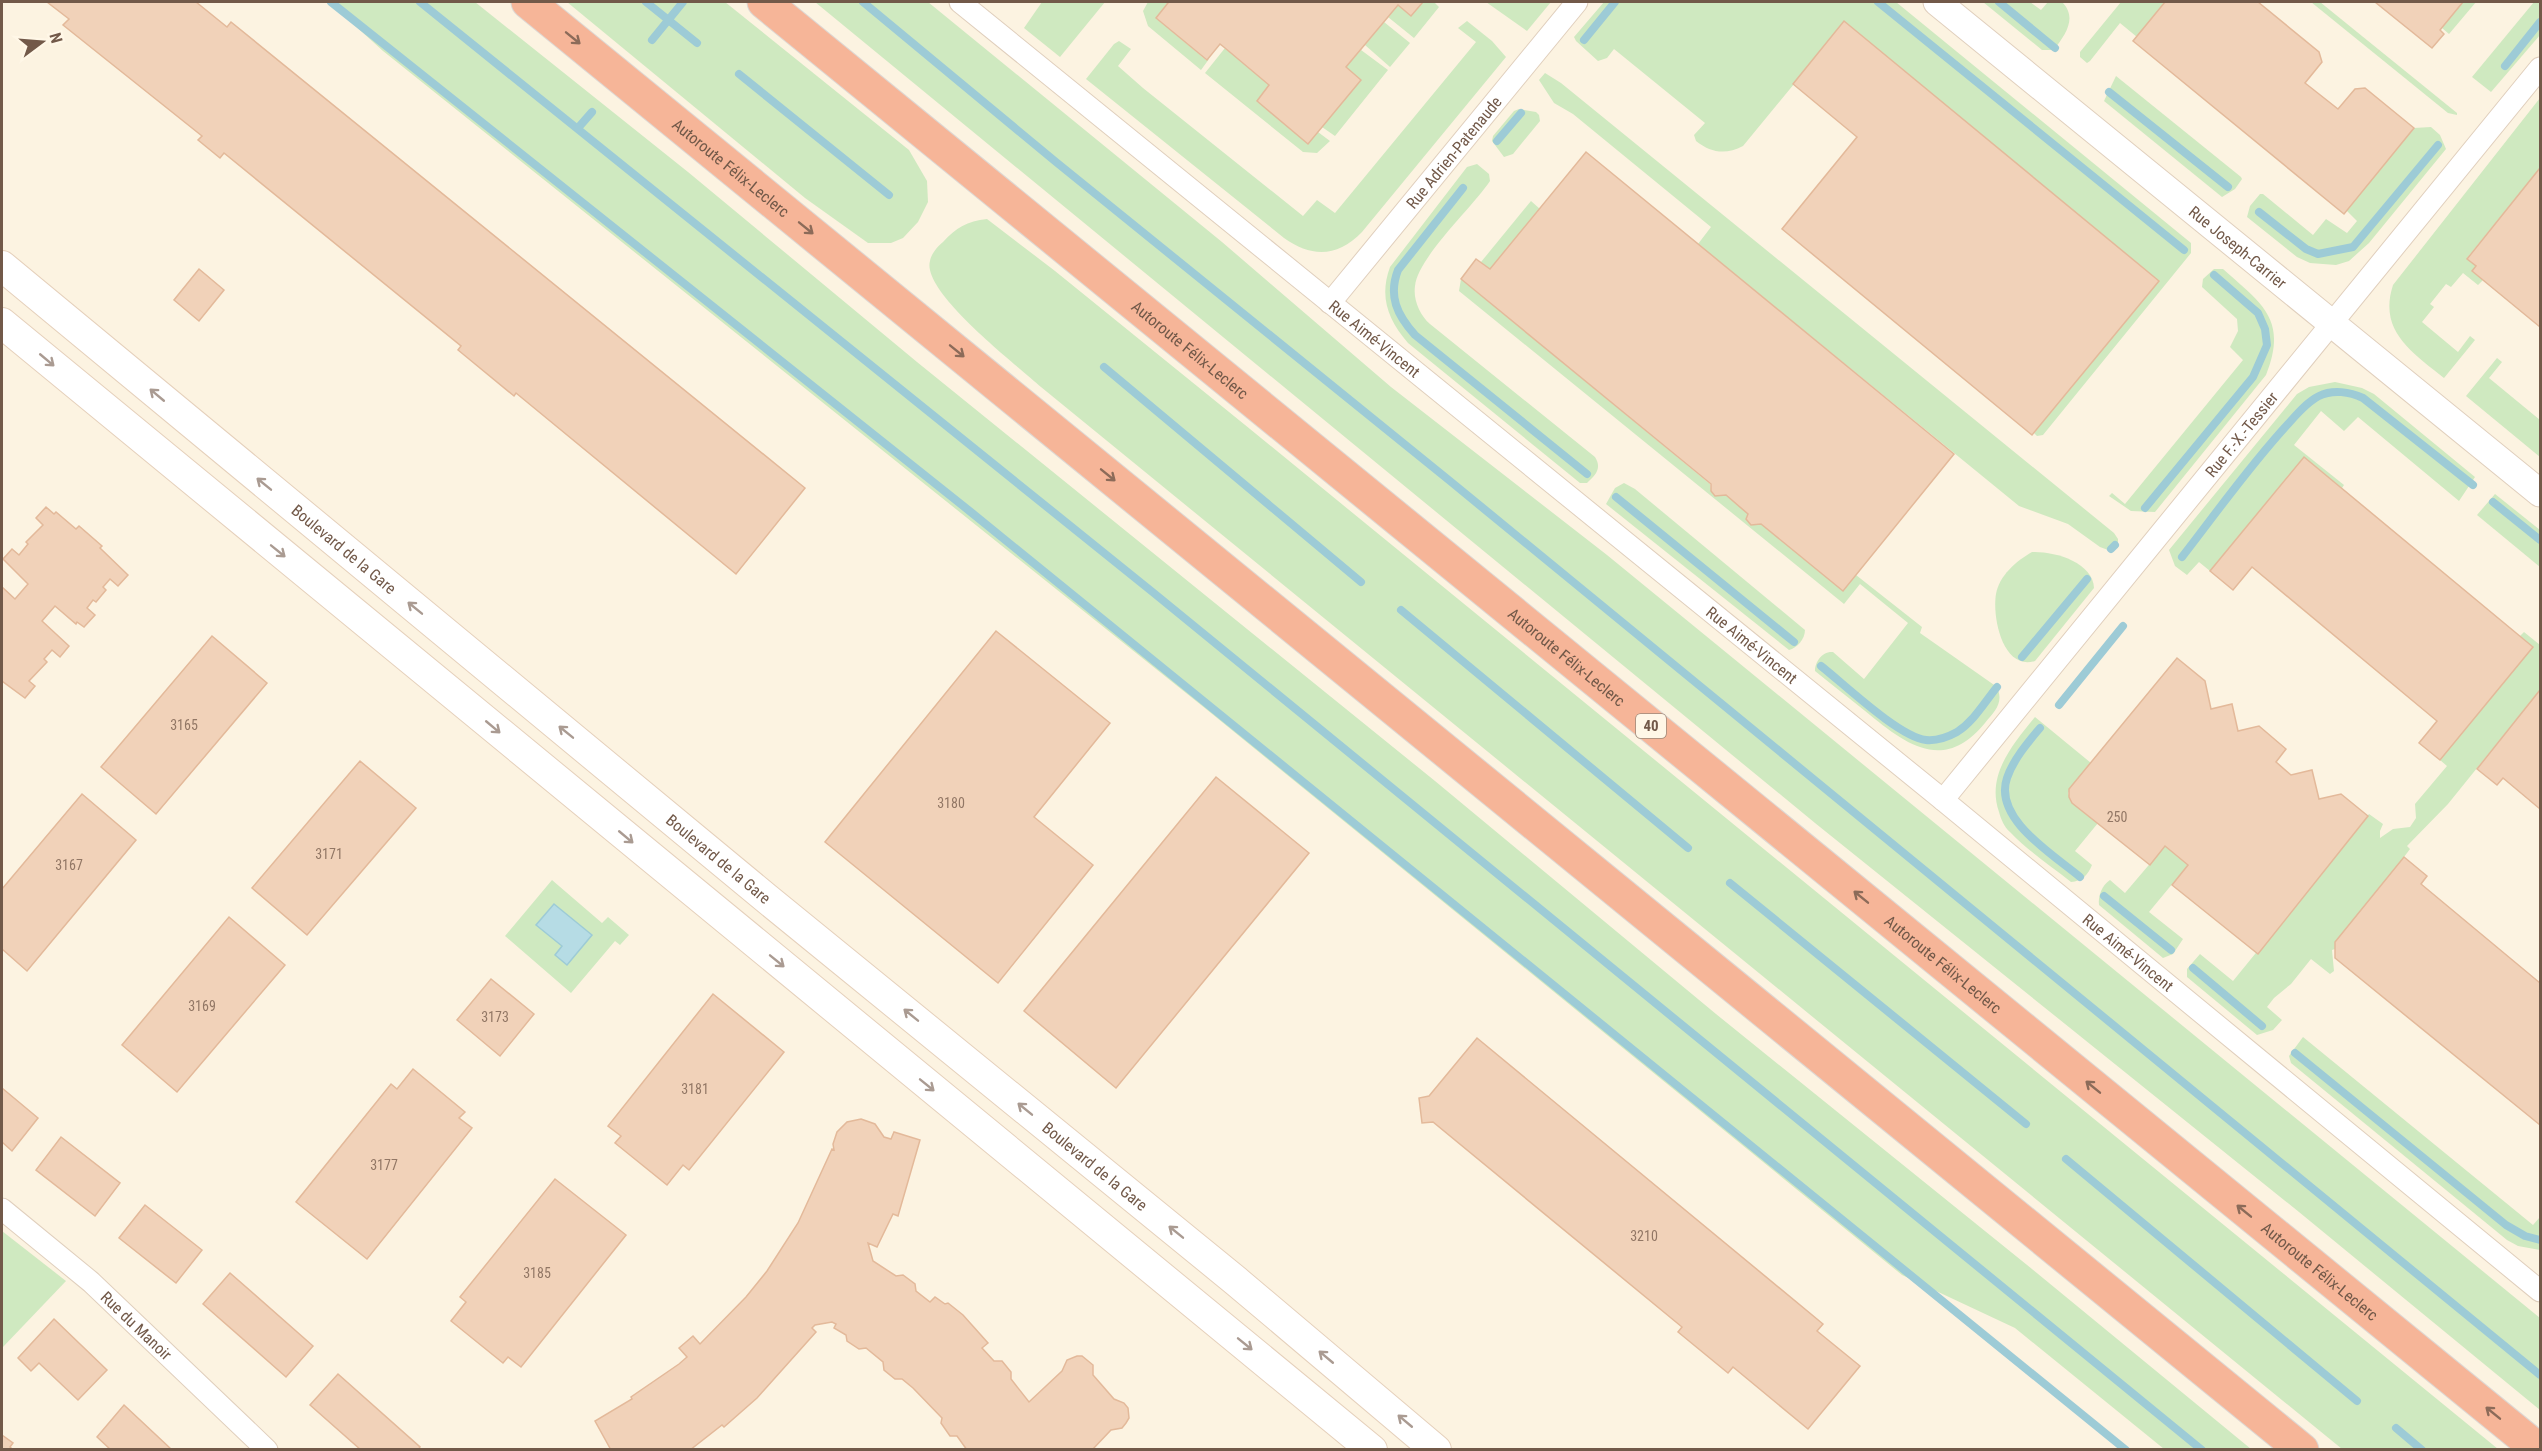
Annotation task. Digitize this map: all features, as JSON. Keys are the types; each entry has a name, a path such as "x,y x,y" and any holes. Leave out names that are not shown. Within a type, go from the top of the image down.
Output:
{"highway":[{"name":"Autoroute Félix-Leclerc","path":"528,2 2302,1449"},
{"name":"Autoroute Félix-Leclerc","path":"764,2 2539,1449"}],"main road":[{"name":"Boulevard de la Gare","path":"2,266 775,905 1236,1281 1436,1449"},
{"path":"2,322 1372,1449"}],"street":[{"name":"Rue Aimé-Vincent","path":"960,2 1943,800 2541,1291"},
{"name":"Rue Adrien-Patenaude","path":"1330,303 1577,2"},
{"name":"Rue Joseph-Carrier","path":"1937,2 2541,493"},
{"name":"Rue F.-X.-Tessier","path":"1943,800 2541,69"},
{"name":"Rue du Manoir","path":"2,1209 91,1282 267,1449"}],"green space":[{"path":"329,2 475,2 688,172 917,362 1435,781 1716,1014 2251,1449 2164,1449 2015,1328 1902,1275 1206,709 383,51"},
{"path":"567,2 725,2 909,150 927,181 928,202 918,222 903,238 891,243 868,243 805,198"},
{"path":"815,2 928,2 1222,242 1391,387 1607,555 2540,1318 2540,1410 2299,1212 1815,823"},
{"path":"1042,2 1105,2 1060,57 1024,28"},
{"path":"1148,2 1168,3 1156,18 1206,60 1209,59 1201,70 1148,26 1143,11"},
{"path":"1423,2 1434,2 1439,7 1414,38 1388,17 1398,5 1411,16"},
{"path":"1486,2 1551,2 1527,31"},
{"path":"1604,2 1896,2 2191,243 2191,253 2043,435 2037,436 2034,433 2159,281 1845,22 1743,146 1725,152 1707,148 1696,141 1694,135 1705,123 1614,49 1607,58 1598,61 1576,41 1574,37"},
{"path":"1983,2 2030,2 2041,10 2048,2 2062,2 2069,14 2068,26 2054,50 2042,50"},
{"path":"2121,2 2165,2 2137,37 2120,23 2087,63 2080,57 2080,52"},
{"path":"2311,2 2320,2 2457,115 2448,113"},
{"path":"2463,2 2476,2 2449,34 2442,28"},
{"path":"2534,2 2540,2 2540,35 2491,92 2472,77"},
{"path":"1467,21 1492,41 1506,57 1362,232 1344,246 1324,252 1305,249 1284,238 1086,79 1114,44 1119,41 1131,49 1118,66 1303,216 1317,200 1335,213 1476,42 1458,28"},
{"path":"1384,22 1410,43 1390,67 1365,45"},
{"path":"1225,48 1269,85 1257,101 1308,144 1318,132 1330,141 1317,153 1303,152 1205,73"},
{"path":"1361,50 1388,70 1335,136 1322,127 1361,80 1346,67"},
{"path":"1545,73 1561,83 2114,533 2118,539 2118,548 2108,550 2100,547 2068,524 2019,506 1698,244 1711,227 1573,114 1554,103 1539,80"},
{"path":"2116,76 2241,177 2235,189 2222,197 2104,101"},
{"path":"2540,98 2540,168 2467,258 2476,266 2472,271 2483,280 2478,285 2463,273 2451,287 2446,284 2430,304 2434,307 2422,322 2458,352 2470,336 2475,340 2444,378 2410,349 2394,328 2390,315 2393,285"},
{"path":"1519,109 1536,112 1540,121 1513,154 1504,157 1492,141 1493,136 1514,111"},
{"path":"2431,127 2440,135 2446,149 2369,243 2349,261 2336,265 2310,263 2297,257 2247,217 2250,206 2260,194 2263,194 2313,235 2326,219 2347,233 2357,221 2346,210 2414,128"},
{"path":"1477,164 1489,174 1490,181 1425,261 1415,286 1416,302 1420,312 1430,324 1595,457 1598,465 1597,471 1587,483 1580,483 1408,343 1395,326 1387,308 1385,288 1390,267 1467,167"},
{"path":"1531,201 1540,209 1490,269 1481,262"},
{"path":"987,219 1250,429 2498,1449 2342,1449 993,346 940,291 931,274 930,261 937,248 957,229 974,221"},
{"path":"2214,269 2223,269 2260,303 2267,314 2274,340 2266,375 2155,512 2131,511 2109,496 2112,493 2125,504 2243,360 2230,347 2238,331 2237,319 2202,287 2203,279"},
{"path":"1461,279 1710,484 1715,496 1726,495 1748,514 1746,519 1751,525 1761,524 1843,591 1856,575 1922,627 1920,633 1997,687 1999,702 1992,715 1970,738 1956,747 1941,750 1927,749 1898,736 1822,677 1815,671 1816,664 1822,655 1833,652 1864,679 1908,623 1860,584 1844,604 1459,291"},
{"path":"2497,358 2502,362 2489,378 2540,420 2540,457 2466,396"},
{"path":"2335,382 2362,388 2374,394 2475,477 2459,501 2358,417 2344,431 2321,411 2294,445 2344,485 2342,488 2304,457 2210,571 2199,562 2187,575 2175,566 2169,550 2297,394 2309,387"},
{"path":"1624,483 1635,489 1805,630 1800,643 1789,650 1606,504 1615,488"},
{"path":"2495,494 2540,530 2540,567 2477,515"},
{"path":"2032,552 2061,556 2080,565 2092,579 2094,588 2035,661 2024,662 2015,658 2008,651 2002,640 1995,604 1998,587 2004,575 2014,564"},
{"path":"2524,632 2540,645 2540,690 2448,804 2407,846 2410,849 2404,857 2335,942 2335,949 2332,950 2334,971 2330,974 2311,959 2291,984 2267,1007 2282,1020 2273,1030 2257,1035 2187,977 2187,969 2200,954 2233,981 2369,814 2383,824 2380,838 2393,829 2410,827 2416,818 2415,804 2447,766 2440,760 2533,647 2520,636"},
{"path":"2035,717 2091,763 2068,793 2072,803 2098,823 2075,851 2092,865 2084,877 2071,882 2017,839 2004,825 1999,812 1996,785 1999,773 2018,738"},
{"path":"2165,846 2188,865 2149,912 2183,939 2173,954 2163,958 2099,905 2099,902 2100,894 2107,882 2110,880 2125,893"},
{"path":"552,880 602,923 608,917 629,935 620,945 615,941 571,993 505,936"},
{"path":"2303,1037 2533,1225 2540,1217 2540,1250 2518,1246 2507,1240 2291,1063 2289,1056"},
{"path":"2,1231 66,1281 2,1348"}],"water":[{"path":"554,904 592,935 567,965 555,955 562,946 536,925"}],"building":[{"path":"47,2 196,2 227,27 231,22 805,488 736,574 516,393 514,396 458,350 461,346 224,153 220,158 198,140 202,136 63,25 69,19"},
{"path":"1166,2 1423,2 1411,16 1398,5 1346,67 1361,80 1308,144 1257,101 1269,85 1225,48 1220,44 1207,60 1156,18 1168,3"},
{"path":"2165,2 2258,2 2319,52 2322,62 2305,83 2338,109 2355,89 2365,88 2414,128 2344,214 2133,41"},
{"path":"2375,2 2463,2 2440,30 2444,34 2432,48"},
{"path":"1844,21 2159,281 2032,435 1782,229 1857,137 1793,84"},
{"path":"1586,152 1954,454 1843,591 1761,524 1751,525 1746,519 1748,514 1726,495 1715,496 1711,491 1711,484 1461,279 1476,259 1490,269"},
{"path":"2540,168 2540,327 2472,271 2476,266 2467,259"},
{"path":"199,269 224,290 199,321 174,300"},
{"path":"2304,457 2533,647 2440,760 2419,743 2437,721 2252,567 2233,590 2210,571"},
{"path":"46,507 54,514 56,512 76,529 79,526 102,546 100,548 128,575 118,586 110,579 103,587 106,590 96,602 93,600 87,608 95,615 84,627 77,622 76,624 55,606 42,621 69,646 60,657 52,650 44,659 47,662 29,681 35,686 25,698 2,681 2,587 15,599 28,584 3,559 12,549 19,555 28,544 26,542 43,525 36,518"},
{"path":"996,631 1110,723 1034,817 1093,865 998,983 825,842"},
{"path":"212,636 267,683 156,814 101,767"},
{"path":"2177,658 2205,681 2211,709 2232,704 2238,731 2259,726 2286,749 2276,762 2291,775 2312,770 2319,799 2341,794 2368,816 2258,954 2172,885 2188,865 2165,846 2150,865 2072,803 2069,797 2069,789"},
{"path":"2540,690 2540,809 2503,778 2497,785 2477,769"},
{"path":"360,761 416,808 307,935 252,888"},
{"path":"1216,777 1309,853 1116,1088 1024,1011"},
{"path":"82,794 136,840 27,971 2,949 2,889"},
{"path":"2404,857 2427,876 2421,884 2540,983 2540,1125 2335,958 2335,942"},
{"path":"229,917 285,965 177,1092 122,1045"},
{"path":"491,979 534,1014 500,1056 457,1020"},
{"path":"713,994 784,1052 689,1170 683,1165 667,1185 615,1143 621,1136 608,1126"},
{"path":"1477,1038 1823,1324 1817,1331 1860,1366 1808,1429 1733,1367 1728,1373 1717,1364 1678,1332 1682,1327 1433,1122 1422,1123 1419,1098 1429,1096"},
{"path":"413,1069 465,1112 459,1118 472,1128 367,1259 296,1202 391,1084 397,1089"},
{"path":"2,1088 38,1118 12,1151 2,1142"},
{"path":"861,1119 875,1124 884,1137 891,1139 894,1132 920,1140 898,1216 893,1214 877,1247 868,1243 873,1261 896,1276 903,1275 915,1284 916,1291 930,1302 935,1297 945,1304 948,1303 963,1315 988,1343 982,1348 994,1361 1002,1361 1011,1372 1011,1379 1029,1402 1062,1371 1067,1360 1082,1356 1093,1365 1093,1375 1114,1399 1124,1403 1128,1408 1129,1418 1126,1423 1122,1428 1111,1430 1092,1450 967,1450 957,1436 950,1436 941,1423 942,1418 913,1388 902,1379 895,1379 884,1370 883,1362 866,1348 859,1349 847,1341 846,1335 834,1328 836,1324 832,1322 815,1325 812,1328 816,1332 757,1398 724,1427 722,1425 690,1450 611,1450 595,1421 632,1399 631,1397 679,1364 687,1357 679,1348 693,1336 700,1344 746,1297 767,1271 798,1223 832,1149 834,1150 833,1144 837,1132 847,1122"},
{"path":"61,1137 120,1183 95,1216 36,1170"},
{"path":"555,1179 626,1235 521,1367 508,1357 503,1363 451,1321 466,1302 460,1297"},
{"path":"145,1205 202,1250 176,1283 119,1238"},
{"path":"230,1273 313,1346 286,1377 203,1304"},
{"path":"54,1319 107,1370 78,1400 39,1363 31,1371 18,1358"},
{"path":"338,1374 420,1447 418,1450 361,1450 310,1405"},
{"path":"124,1405 172,1450 111,1450 97,1437"},
{"path":"2,1435 13,1443 10,1447 13,1450 2,1450"}],"waterway":[{"path":"331,2 972,513 2126,1450"},
{"path":"420,2 1155,594 2202,1450"},
{"path":"646,2 697,43"},
{"path":"652,40 683,2"},
{"path":"863,2 2540,1375"},
{"path":"1584,40 1615,2"},
{"path":"1878,2 2184,250"},
{"path":"1999,2 2055,48"},
{"path":"2505,66 2540,22"},
{"path":"739,74 889,195"},
{"path":"2109,92 2228,187"},
{"path":"578,128 592,112"},
{"path":"1497,141 1521,113"},
{"path":"2259,212 2306,249 2318,254 2353,247 2438,145"},
{"path":"1463,188 1398,270 1394,297 1399,312 1415,335 1587,474"},
{"path":"2145,508 2253,377 2267,345 2265,329 2258,313 2214,275"},
{"path":"1104,367 1361,582"},
{"path":"2182,557 2274,440 2306,405 2324,394 2341,392 2363,398 2473,485"},
{"path":"1616,497 1794,642"},
{"path":"2493,502 2540,540"},
{"path":"2111,549 2115,545"},
{"path":"2022,657 2087,579"},
{"path":"1401,610 1688,848"},
{"path":"2059,705 2123,626"},
{"path":"1821,666 1901,730 1926,740 1946,737 1963,728 1997,687"},
{"path":"2040,728 2017,758 2007,778 2005,793 2009,808 2028,835 2080,877"},
{"path":"1730,883 2026,1124"},
{"path":"2104,896 2171,950"},
{"path":"2193,968 2262,1026"},
{"path":"2295,1053 2506,1225 2525,1236 2540,1240"},
{"path":"2066,1159 2357,1401"},
{"path":"2396,1428 2422,1450"}]}
